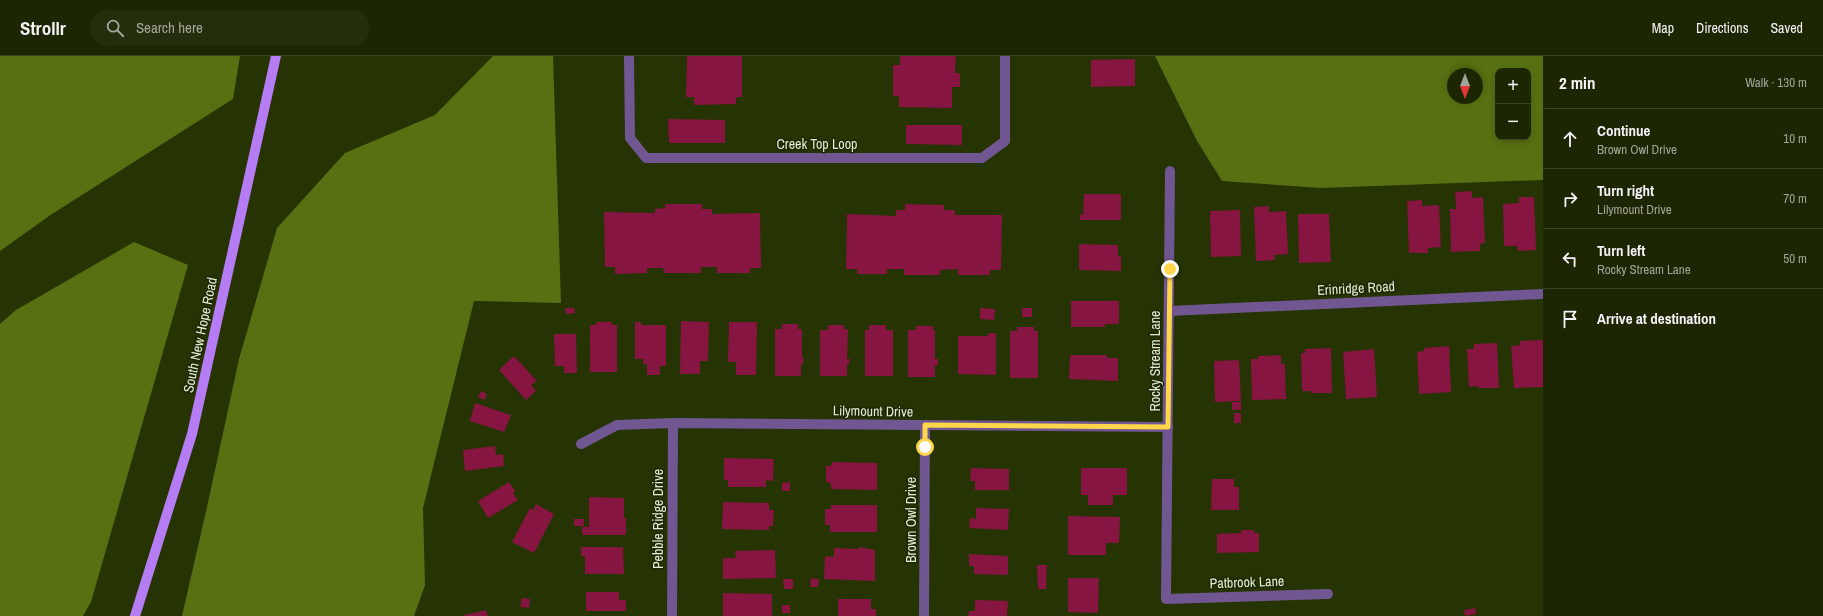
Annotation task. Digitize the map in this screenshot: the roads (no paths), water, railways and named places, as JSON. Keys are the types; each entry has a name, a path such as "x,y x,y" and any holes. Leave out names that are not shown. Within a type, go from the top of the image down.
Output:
{"main road":[{"name":"South New Hope Road","path":"135,616 192,434 276,56"}],"street":[{"name":"Creek Top Loop","path":"629,56 630,138 646,158 982,158 1005,141 1006,56"},
{"name":"Rocky Stream Lane","path":"1166,599 1170,171"},
{"name":"Erinridge Road","path":"1169,311 1543,294"},
{"name":"Lilymount Drive","path":"581,444 617,425 673,423 1168,427"},
{"name":"Pebble Ridge Drive","path":"672,616 673,423"},
{"name":"Brown Owl Drive","path":"924,616 925,425"},
{"name":"Patbrook Lane","path":"1166,599 1328,594"}]}
